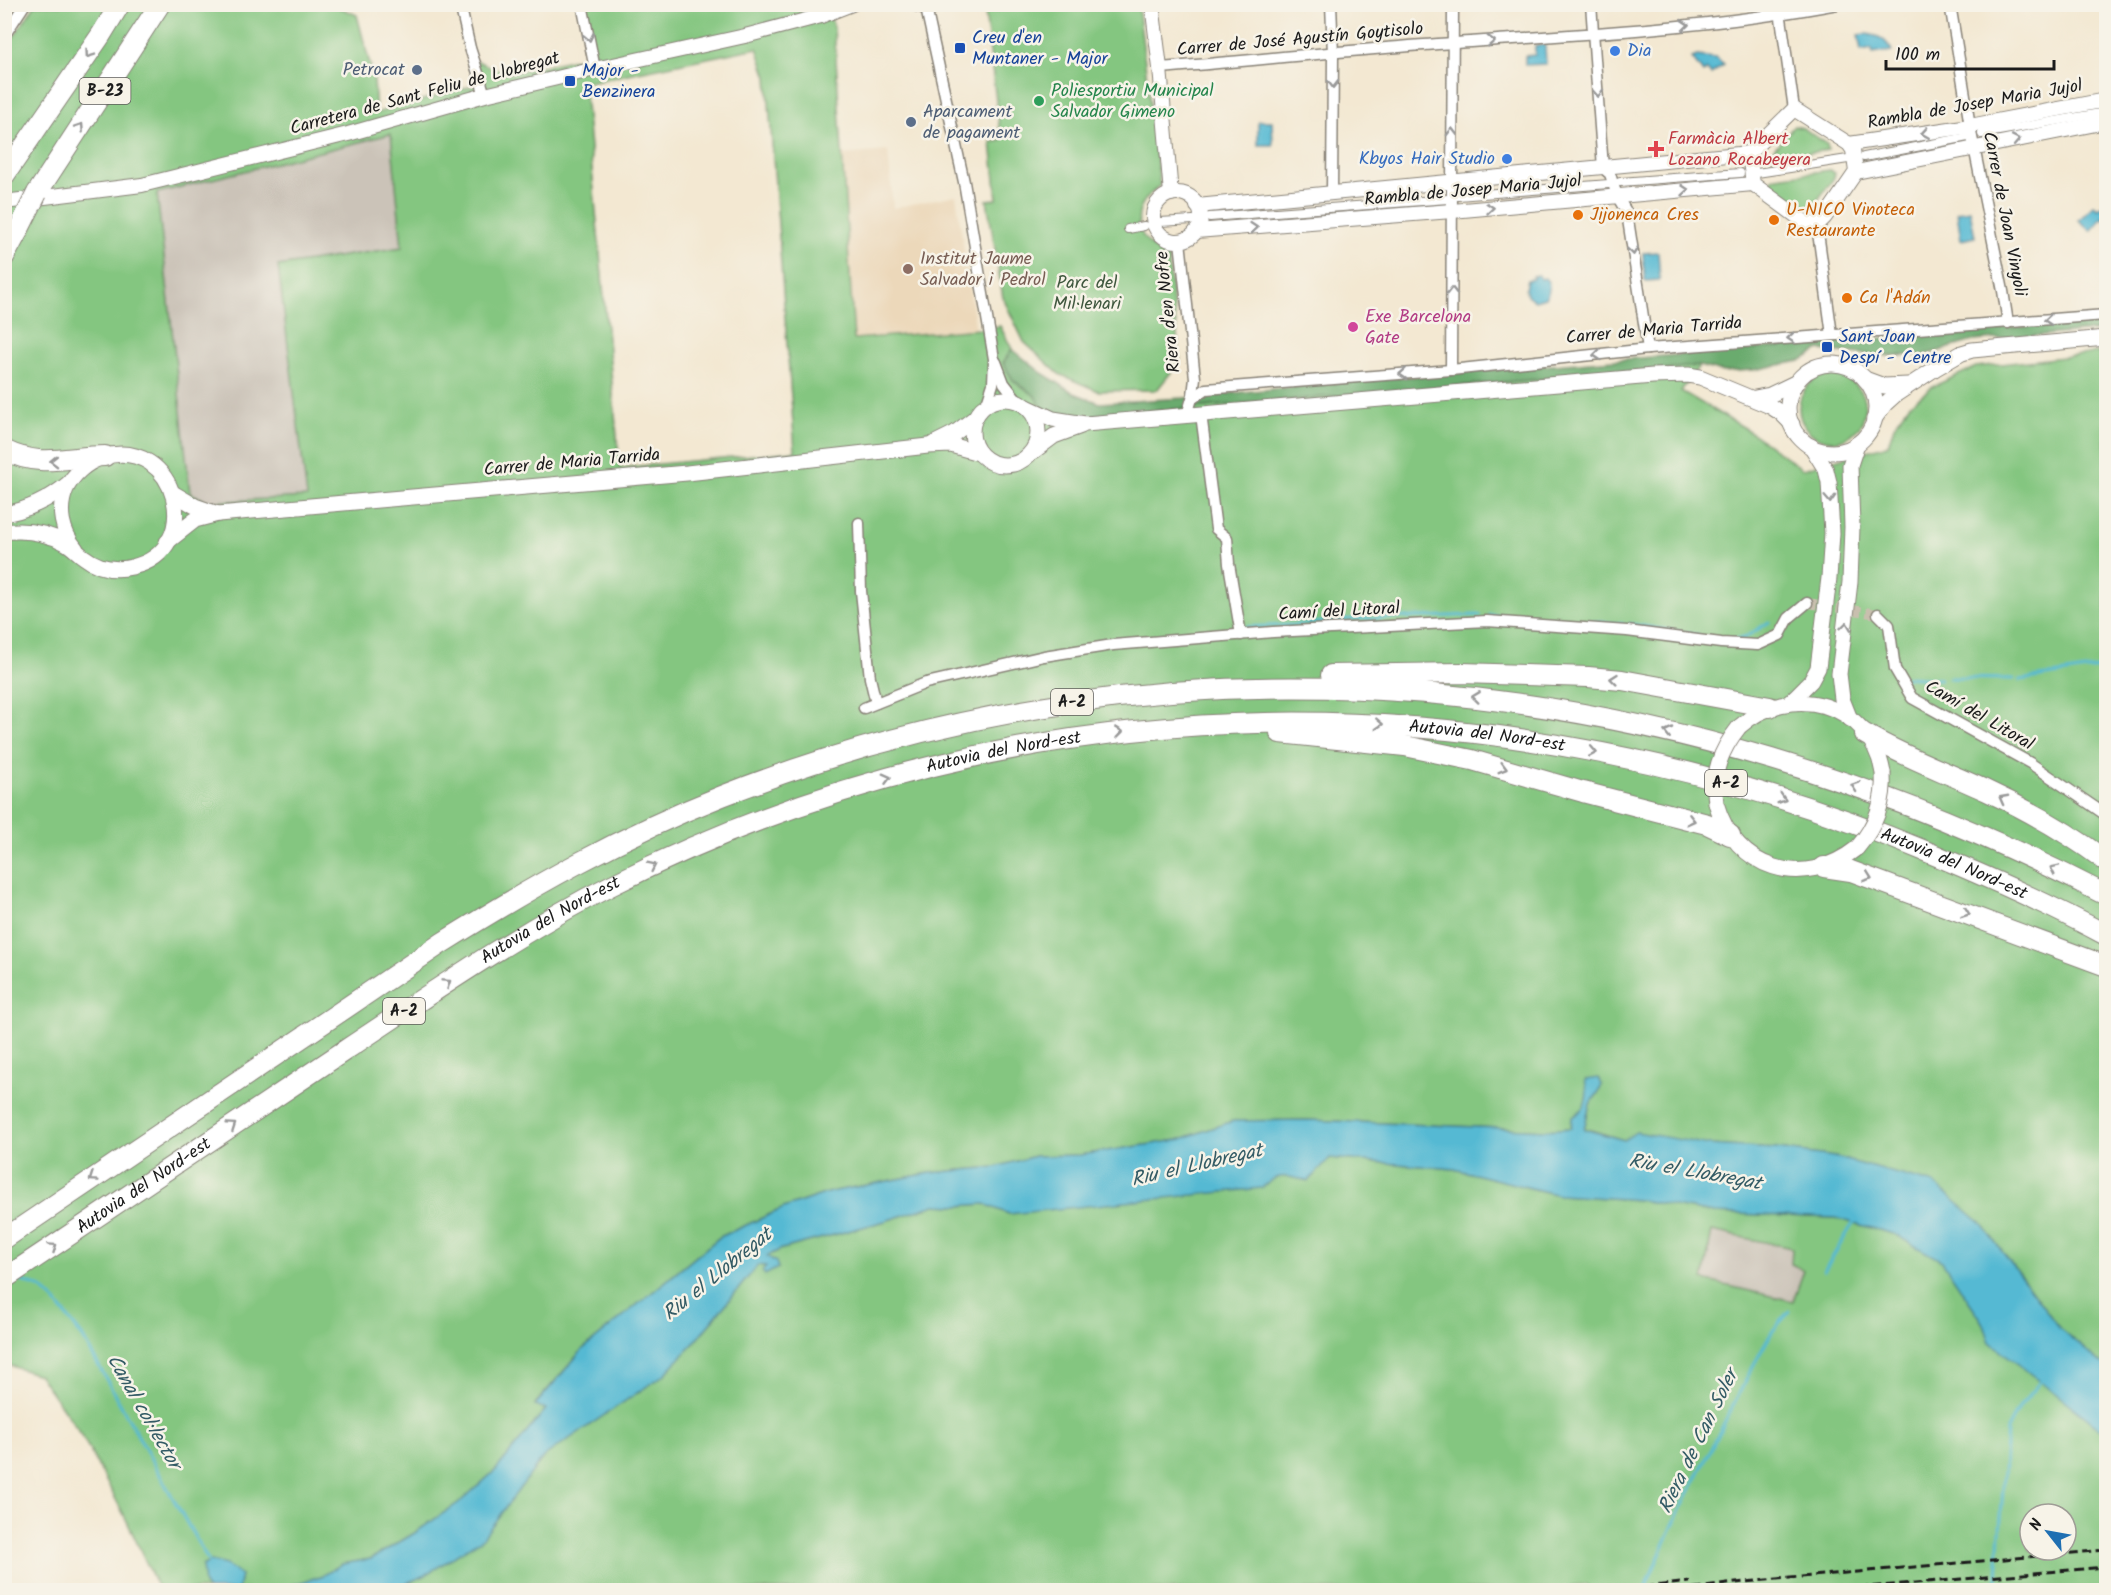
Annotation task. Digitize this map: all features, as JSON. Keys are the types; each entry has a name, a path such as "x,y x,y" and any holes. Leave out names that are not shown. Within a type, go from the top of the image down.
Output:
{"highway":[{"name":"B-23","path":"8,171 120,4"},
{"name":"B-23","path":"12,232 131,52 160,4"},
{"path":"4,257 12,232"},
{"path":"4,450 42,461 105,456"},
{"path":"1197,689 1263,680 1331,675 1462,673 1554,675 1622,680 1770,707"},
{"name":"Autovia del Nord-est","path":"4,1239 442,943 549,878 634,835 719,797 834,757 994,715 1075,701 1197,689 1293,686 1392,689 1517,702 1596,715 1707,741 1868,790 2004,844 2106,895"},
{"name":"Autovia del Nord-est","path":"4,1280 479,961 562,912 661,861 766,817 819,798 941,763 1059,740 1139,729 1196,725 1334,722 1439,729 1528,740 1670,768 1750,789 1883,833 1991,878 2070,915 2106,935"},
{"path":"1196,725 1405,746 1438,752 1700,822 1730,835"},
{"path":"1865,734 1899,753 1990,792 2054,827 2106,861"},
{"path":"1824,867 1851,871 2106,966"}],"main road":[{"path":"1811,446 1834,451 1857,444 1868,433 1874,419 1885,404 1908,385 1962,353 1972,350 2106,338"},
{"path":"1755,398 1770,395 1797,382 1813,368 1832,364 1852,369 1865,379 1884,386 1908,385"},
{"path":"1085,424 1054,436 1020,462 1006,466 991,463 979,453 972,436 981,411 1002,399 1022,404 1053,419 1085,424 1674,375 1700,377 1755,398 1776,409 1792,424 1799,437 1811,446 1820,458 1829,482 1832,533 1830,578 1818,668 1811,681 1790,702"},
{"path":"1865,379 1875,398 1874,419"},
{"path":"1792,424 1789,402 1797,382"},
{"path":"1022,404 1035,417 1038,429 1037,442 1032,453"},
{"name":"Carrer de Maria Tarrida","path":"928,446 955,433 981,411"},
{"path":"1850,719 1839,690 1839,674 1847,618 1850,571 1852,527 1850,465 1857,444"},
{"name":"Carrer de Maria Tarrida","path":"218,514 687,473 928,446 951,446 979,453"},
{"path":"4,514 48,499 69,483 87,464 105,456 126,455 146,461 162,474 173,492 176,518 167,542"},
{"path":"69,483 63,500 62,517 66,534 84,558 100,566 123,569 146,562 195,520 218,514"},
{"path":"173,492 195,506 218,514"},
{"path":"4,531 19,530 44,534 76,549"},
{"path":"1790,702 1819,704 1850,719 1865,734 1879,758 1883,773 1880,810 1869,833 1857,848 1843,859 1824,867 1805,870 1779,868 1753,856 1737,844 1723,823 1716,803 1715,776 1726,745 1739,727 1760,711 1790,702"}],"street":[{"path":"4,36 25,4"},
{"path":"460,4 470,48 485,95"},
{"path":"582,4 595,69"},
{"name":"Carretera de Sant Feliu de Llobregat","path":"4,202 142,185 348,134 485,95 745,36 821,16 852,4"},
{"path":"942,4 921,6 964,182 994,359 993,384 981,411"},
{"path":"1152,4 1171,194"},
{"path":"1331,4 1332,194"},
{"path":"1451,370 1450,205 1453,4"},
{"path":"1591,4 1603,168 1610,174 1628,213 1648,350"},
{"name":"Carrer de José Agustín Goytisolo","path":"1160,68 1452,43 1593,34 1837,4"},
{"name":"Carrer de Joan Vinyoli","path":"1950,4 1971,137 2008,323"},
{"path":"1780,10 1794,109 1749,153 1755,178 1806,223 1817,225"},
{"name":"Rambla de Josep Maria Jujol","path":"1458,196 1755,178 1853,150 1856,172 1971,137 2106,100"},
{"name":"Rambla de Josep Maria Jujol","path":"1794,109 1848,152 2106,122"},
{"name":"Rambla de Josep Maria Jujol","path":"1982,134 2106,112"},
{"name":"Rambla de Josep Maria Jujol","path":"1864,157 1971,137"},
{"name":"Rambla de Josep Maria Jujol","path":"1197,206 1209,203 1332,194 1749,153"},
{"path":"1817,225 1856,172"},
{"name":"Rambla de Josep Maria Jujol","path":"1160,222 1194,225 1450,205 1740,173"},
{"path":"1171,194 1186,195 1197,206 1201,217 1187,238 1180,241 1162,236 1153,222 1155,207 1159,201 1171,194"},
{"name":"Rambla de Josep Maria Jujol","path":"1210,217 1450,205"},
{"path":"1817,225 1832,335"},
{"path":"1128,230 1144,226"},
{"name":"Riera d'en Nofre","path":"1180,241 1195,378 1192,399 1194,415"},
{"name":"Carrer de Maria Tarrida","path":"1206,389 1451,370 1648,350 2106,315"},
{"path":"994,359 1006,386 1022,404"},
{"path":"1192,399 1206,389 1195,378"},
{"path":"1194,415 1216,530 1227,538 1241,635"},
{"path":"859,523 861,591 870,678 876,703"},
{"name":"Camí del Litoral","path":"864,708 926,683 1044,656 1113,645 1241,635 1487,621 1627,631 1720,643 1758,645 1780,635 1790,618 1807,603"},
{"name":"Camí del Litoral","path":"1878,614 1889,625 1895,669 1912,698 2030,763 2106,815"}],"shaded area":[{"path":"392,134 402,247 278,266 308,497 208,502 189,493 157,193"},
{"name":"Institut Jaume Salvador i Pedrol","path":"888,151 893,208 956,195 976,330 854,339 842,155"},
{"path":"1712,1231 1793,1248 1804,1270 1793,1301 1702,1280"}],"green space":[{"name":"Parc del Mil·lenari","path":"1054,4 1138,5 1160,186 1149,195 1143,204 1139,214 1139,224 1148,242 1168,257 1180,361 1157,390 1098,391 1059,374 1024,342 1003,298 987,200 997,199 991,142 1001,141 985,12"},
{"path":"35,5 334,5 357,15 374,80 376,113 476,85 469,64 477,61 508,74 589,56 579,5 827,5 834,28 854,339 1000,326 1012,349 1003,363 1013,380 1034,395 1045,412 1110,415 1699,366 1681,391 1749,431 1803,469 1888,445 1894,426 1910,404 1934,386 1976,367 2106,352 2106,1367 2059,1328 1981,1223 1881,1170 1835,1157 1777,1149 1624,1140 1584,1128 1590,1104 1598,1093 1586,1080 1586,1101 1582,1110 1572,1118 1571,1128 1546,1130 1308,1120 1233,1121 1178,1140 1080,1155 1035,1156 996,1167 930,1173 830,1192 784,1208 720,1237 583,1349 535,1404 546,1409 496,1470 461,1501 413,1534 371,1559 342,1564 325,1575 276,1590 238,1590 241,1575 204,1585 208,1590 155,1590 157,1586 124,1515 81,1434 39,1375 5,1364 4,51","holes":["757,48 767,77 795,451 620,468 584,83","391,134 402,247 278,266 307,497 208,502 190,493 157,193"]},
{"path":"1794,126 1803,128 1827,144 1828,150 1773,158 1771,152"},
{"path":"1830,170 1835,173 1834,178 1814,205 1797,204 1771,183 1776,177"},
{"path":"2106,320 2106,330 1973,341 1925,355 1882,356 1820,350 1800,361 1754,370 1723,372 1699,366 1068,418 1045,412 1034,395 1013,380 1003,363 1012,349 1042,373 1074,393 1100,403 1184,398 1333,383"},
{"path":"1825,375 1839,375 1851,380 1860,389 1865,408 1863,421 1856,432 1839,441 1825,441 1813,436 1804,427 1799,415 1799,401 1804,389 1813,380"},
{"path":"1330,1158 1454,1169 1559,1195 1640,1200 1714,1213 1835,1218 1894,1234 1943,1261 1983,1322 1991,1342 2106,1433 2106,1590 1588,1590 1587,1585 1551,1590 389,1590 424,1576 519,1489 544,1456 665,1374 693,1344 758,1265 778,1268 767,1256 782,1249 935,1205 984,1204 1009,1214 1268,1182 1283,1175 1308,1181","holes":["1712,1231 1792,1248 1791,1264 1804,1270 1793,1301 1703,1280"]}],"water":[{"path":"1865,34 1881,38 1892,51 1873,54 1872,49 1861,51 1858,35"},
{"path":"1545,45 1546,64 1525,65 1525,56 1535,55 1535,46"},
{"path":"1697,56 1715,58 1724,65 1711,74 1707,70 1703,73 1692,58"},
{"path":"1258,121 1272,121 1273,145 1258,145"},
{"path":"2106,204 2106,221 2103,217 2091,231 2079,220 2094,205 2098,208"},
{"path":"1970,210 1975,237 1961,240 1957,212"},
{"path":"1658,252 1660,280 1645,281 1643,253"},
{"path":"1539,275 1540,279 1547,280 1549,291 1545,298 1535,301 1527,295 1525,289 1527,280"},
{"name":"Riu el Llobregat","path":"1599,1078 1602,1085 1590,1104 1584,1129 1624,1140 1636,1132 1710,1145 1777,1149 1835,1157 1935,1184 1981,1223 2059,1328 2106,1367 2106,1433 1990,1342 1983,1322 1942,1261 1894,1234 1835,1218 1714,1213 1640,1200 1559,1195 1454,1169 1330,1158 1308,1181 1278,1177 1262,1188 1009,1214 984,1204 935,1205 782,1249 767,1256 776,1262 778,1268 765,1275 762,1271 766,1266 758,1265 693,1344 665,1374 544,1456 482,1539 424,1576 389,1590 276,1590 324,1575 342,1564 371,1559 461,1501 496,1470 546,1409 535,1405 583,1349 720,1237 784,1208 830,1192 930,1173 996,1167 1035,1156 1080,1155 1178,1140 1233,1121 1308,1120 1546,1130 1571,1128 1572,1118 1581,1110 1586,1101 1585,1080"},
{"path":"211,1561 226,1565 241,1575 238,1590 208,1590 204,1585 202,1566"}],"waterway":[{"path":"1246,627 1354,619 1480,615"},
{"path":"1490,615 1623,624"},
{"path":"1736,639 1744,638 1769,622"},
{"path":"1630,624 1697,635"},
{"path":"2020,680 2106,667"},
{"path":"1905,677 1940,679"},
{"path":"1949,678 2014,679"},
{"name":"Riera de Can Soler","path":"1824,1271 1854,1222"},
{"name":"Canal col·lector","path":"17,1279 41,1288 55,1301 82,1336 210,1564"},
{"name":"Riera de Can Soler","path":"1644,1590 1677,1516 1753,1366 1772,1332 1789,1311"},
{"path":"1996,1590 2007,1429 2019,1406 2040,1382"}],"tunnel":[{"path":"1807,603 1878,614"}],"railway":[{"path":"1680,1590 1744,1582 2106,1550"},
{"path":"1832,1590 2106,1567"},
{"path":"1618,1590 1690,1582"}],"place":[{"name":"Creu d'en Muntaner - Major","path":"960,48"},
{"name":"Dia","path":"1615,51"},
{"name":"Petrocat","path":"417,70"},
{"name":"Major - Benzinera","path":"570,81"},
{"name":"Poliesportiu Municipal Salvador Gimeno","path":"1039,101"},
{"name":"Aparcament de pagament","path":"911,122"},
{"name":"Farmàcia Albert Lozano Rocabeyera","path":"1656,149"},
{"name":"Kbyos Hair Studio","path":"1507,159"},
{"name":"Jijonenca Cres","path":"1578,215"},
{"name":"U-NICO Vinoteca Restaurante","path":"1774,220"},
{"name":"Institut Jaume Salvador i Pedrol","path":"908,269"},
{"name":"Ca l'Adán","path":"1847,298"},
{"name":"Exe Barcelona Gate","path":"1353,327"},
{"name":"Sant Joan Despí - Centre","path":"1827,347"}]}
